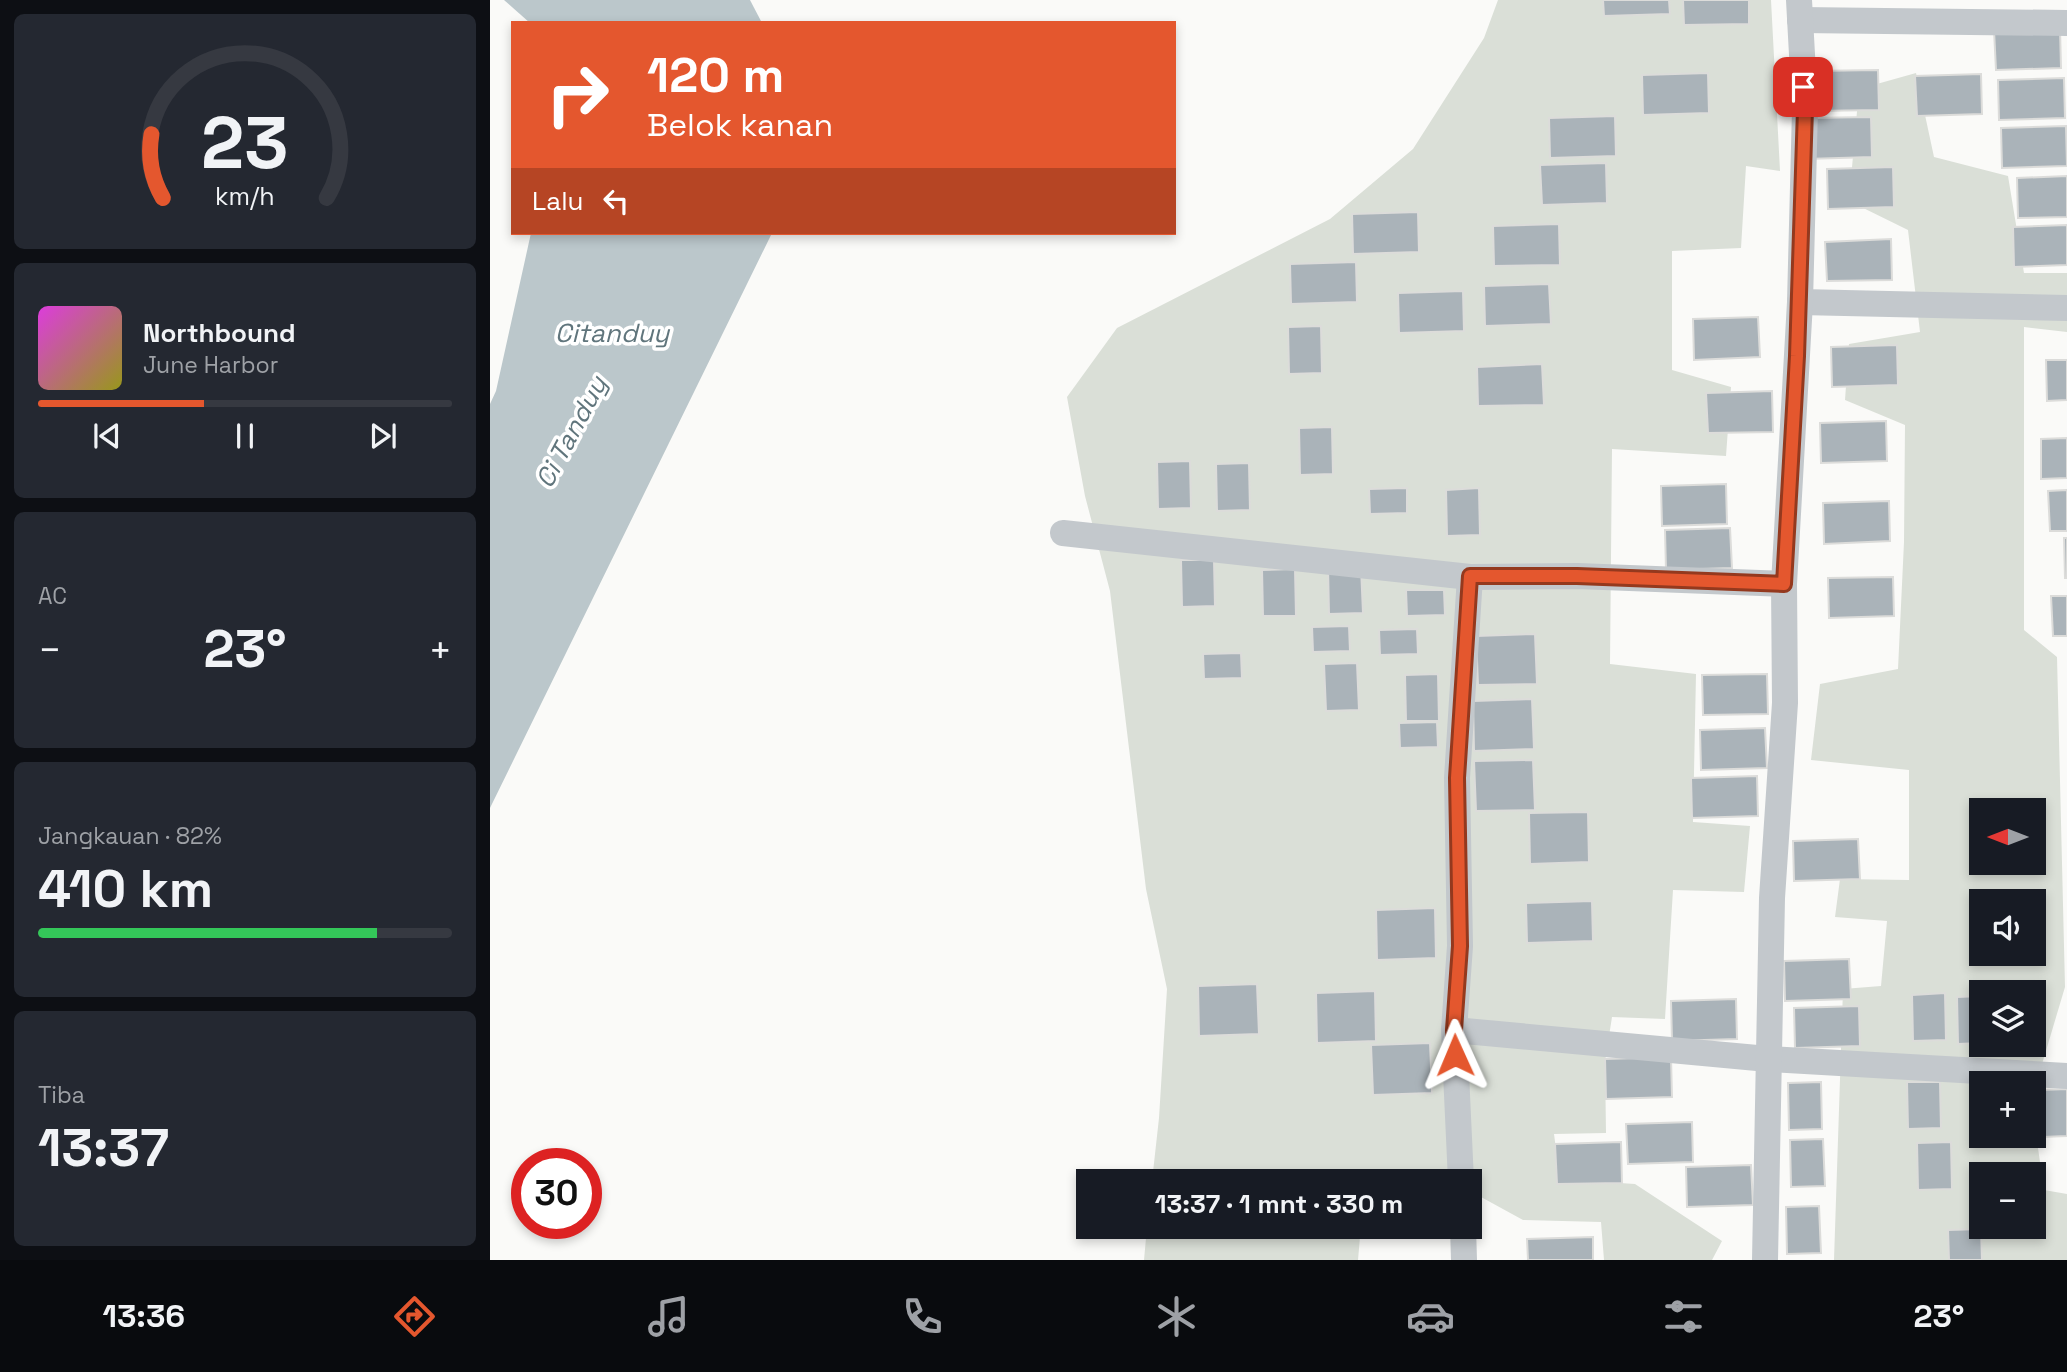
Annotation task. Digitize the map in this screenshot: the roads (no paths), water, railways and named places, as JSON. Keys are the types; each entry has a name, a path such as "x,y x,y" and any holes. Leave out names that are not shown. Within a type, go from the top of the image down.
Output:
{"street":[{"path":"1765,1260 1772,898 1785,703 1784,584 1800,302 1805,109 1800,10 2067,23"},
{"path":"1800,302 2067,308"},
{"path":"1063,533 1470,576 1577,576 1784,584"},
{"path":"1460,1169 1454,1030 1460,946 1457,778 1470,576"},
{"path":"1454,1030 1768,1059 2067,1076"},
{"path":"1463,1239 1464,1260"}],"water":[{"path":"504,0 750,0 761,21 528,21"},
{"name":"Citanduy","path":"531,235 771,235 490,808 490,404 496,391"}],"water label":[{"name":"Ci Tanduy","path":"571,432"}]}
